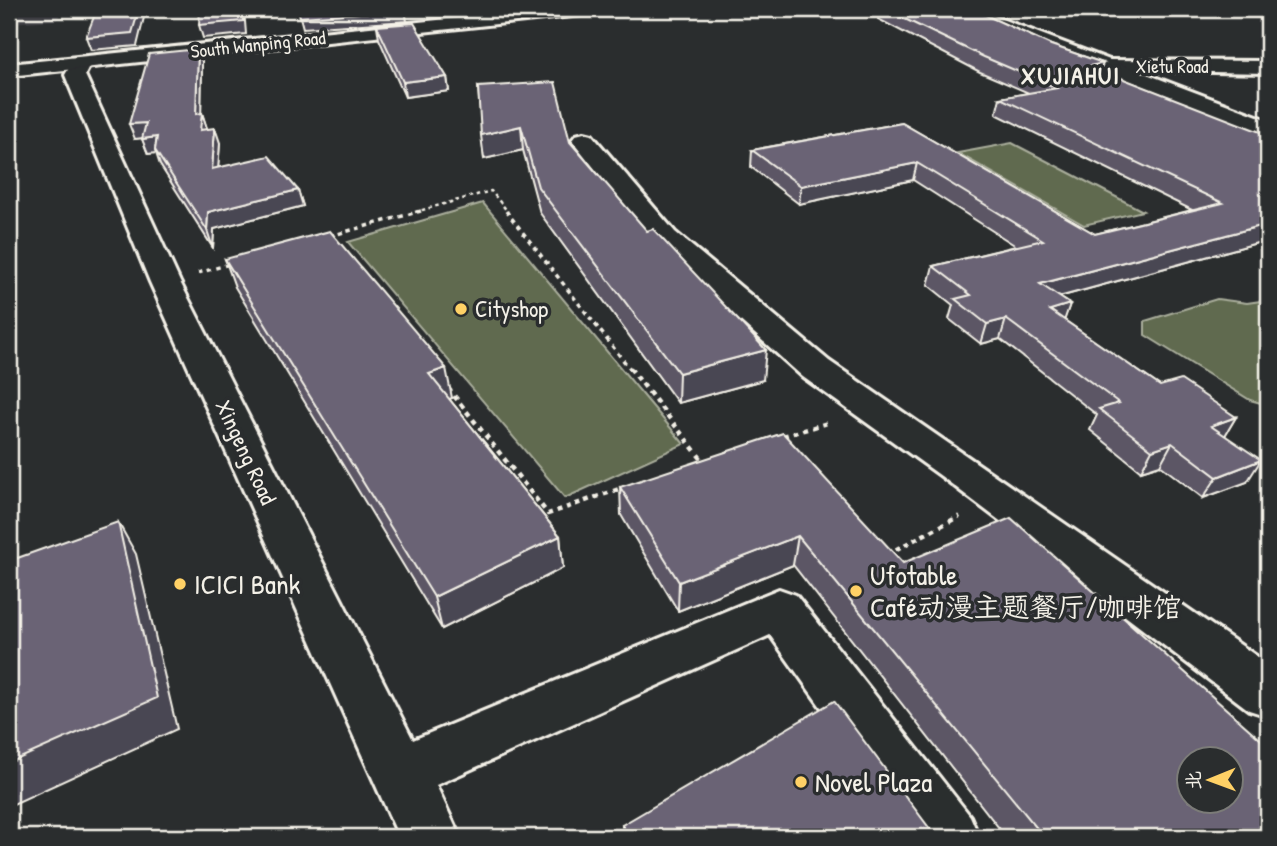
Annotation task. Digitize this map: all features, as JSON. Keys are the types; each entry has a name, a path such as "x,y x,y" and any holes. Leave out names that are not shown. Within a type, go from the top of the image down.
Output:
{"street":[{"name":"South Wanping Road","path":"9,70 591,9"},
{"name":"Xietu Road","path":"961,9 1107,66 1268,67"},
{"name":"Xingeng Road","path":"81,63 75,75 165,282 430,837"},
{"path":"1107,66 1268,128"},
{"path":"584,140 665,238 816,369 955,466 1268,693"},
{"path":"400,773 779,609 949,837"}],"path":[{"path":"337,247 329,236 491,191 705,460 692,464"},
{"path":"165,282 241,261"},
{"path":"447,386 548,514 626,487"},
{"path":"877,559 966,514"}],"shaded area":[{"path":"9,9 62,9 57,20 9,23"}],"green space":[{"path":"1012,143 1143,211 1084,225 958,153"},
{"path":"483,203 684,444 565,498 348,242"},
{"path":"1217,299 1247,303 1268,300 1268,405 1250,400 1145,335 1145,321"}],"building":[{"path":"97,9 139,9 132,33 86,37"},
{"path":"200,9 242,9 243,21 199,25"},
{"path":"298,9 405,9 405,10 300,17"},
{"path":"884,9 972,9 1051,45 1103,63 1090,66 1268,135 1268,224 1040,284 1070,304 1050,310 1160,386 1181,380 1236,417 1211,426 1261,460 1217,477 1172,443 1152,450 1099,409 1119,403 1006,319 987,324 955,299 971,295 933,266 1043,240 917,163 801,186 752,150 902,123 1095,234 1223,203 1000,98 1057,88 984,57"},
{"path":"414,23 447,77 403,82 377,26"},
{"path":"198,49 196,114 202,113 200,130 215,128 212,169 269,156 298,190 208,212 207,230 155,150 157,137 142,139 146,123 129,124 149,54"},
{"path":"555,82 570,142 647,231 653,229 766,350 679,373 538,187 521,126 481,135 478,87"},
{"path":"330,231 446,368 429,374 560,536 434,597 225,259"},
{"path":"783,433 903,563 1011,518 1268,746 1268,837 1044,837 798,536 679,582 620,487"},
{"path":"118,522 157,698 9,763 9,561"},
{"name":"Novel Plaza","path":"834,701 936,837 630,837 622,825"}],"place":[{"name":"Cityshop","path":"461,309"},
{"name":"ICICI Bank","path":"180,584"},
{"name":"Ufotable Café动漫主题餐厅/咖啡馆","path":"856,591"},
{"name":"Novel Plaza","path":"801,782"}],"district":[{"name":"XUJIAHUI","path":"1071,76"}]}
